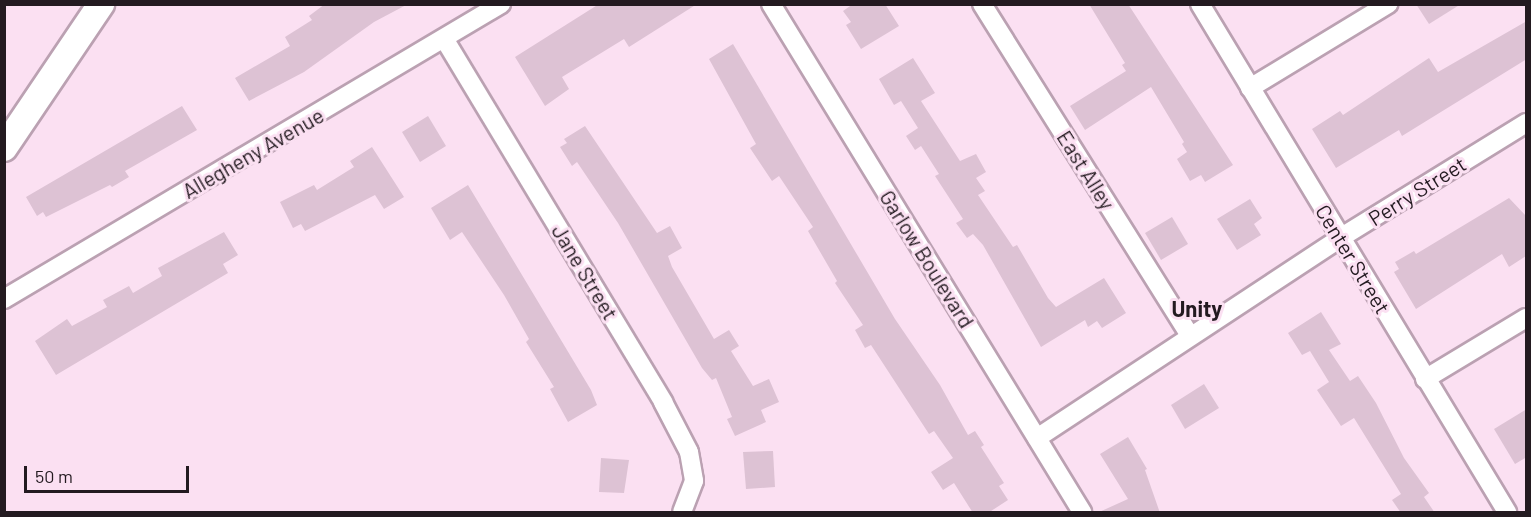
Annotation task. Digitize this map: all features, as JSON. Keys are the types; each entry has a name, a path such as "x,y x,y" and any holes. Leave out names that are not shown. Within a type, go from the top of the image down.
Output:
{"street":[{"path":"4,148 102,4"},
{"name":"Allegheny Avenue","path":"4,299 445,40 501,4"},
{"name":"Garlow Boulevard","path":"771,4 1082,513"},
{"name":"East Alley","path":"982,4 1190,335"},
{"name":"Center Street","path":"1200,4 1507,513"},
{"path":"1250,88 1388,4"},
{"name":"Jane Street","path":"445,40 689,452 694,481 682,513"},
{"name":"Perry Street","path":"1037,438 1340,238 1527,123"},
{"path":"1425,379 1527,318"}],"building":[{"path":"325,4 408,4 374,22 304,72 249,101 235,78 290,46 285,37 312,20 309,16"},
{"path":"599,4 697,4 629,47 624,39 562,77 569,89 545,106 515,57"},
{"path":"853,4 885,4 899,26 861,49 846,25 851,22 843,11"},
{"path":"1089,4 1128,4 1233,165 1205,182 1201,175 1190,181 1177,159 1187,152 1182,144 1184,142 1151,87 1085,130 1070,106 1126,71 1122,65 1125,63"},
{"path":"1416,4 1461,4 1429,24"},
{"path":"1527,21 1527,59 1402,136 1399,130 1336,168 1312,129 1340,111 1343,115 1429,58 1438,72"},
{"path":"733,44 895,319 940,385 968,435 975,431 984,445 981,447 1004,483 999,486 1008,500 988,513 973,513 954,483 943,490 931,472 953,458 934,431 929,434 871,345 865,348 855,330 863,325 835,283 837,281 808,231 813,227 779,176 772,181 750,148 756,144 709,59"},
{"path":"913,58 935,93 921,101 960,161 976,154 986,172 976,178 985,191 978,195 1013,247 1017,245 1048,298 1056,307 1104,278 1126,313 1102,328 1097,321 1088,327 1085,320 1041,347 983,245 973,234 967,238 956,223 963,219 935,176 939,174 921,146 915,150 906,136 918,128 901,101 894,105 879,79"},
{"path":"182,106 197,130 125,171 129,177 112,187 110,185 46,217 43,212 37,216 26,197"},
{"path":"428,116 446,146 420,162 402,132"},
{"path":"585,126 657,233 670,226 682,248 668,256 672,267 714,339 729,330 739,346 731,351 753,386 769,379 779,402 761,410 766,422 735,436 727,419 732,417 716,378 712,380 702,368 618,223 577,162 572,166 560,147 567,143 564,139"},
{"path":"372,147 404,197 384,209 375,195 305,231 301,224 293,228 280,202 314,185 317,190 354,167 350,161"},
{"path":"468,185 591,390 597,405 568,422 550,389 554,387 526,342 529,339 504,295 462,232 450,240 431,208"},
{"path":"1509,198 1527,217 1526,256 1509,267 1502,254 1416,309 1394,272 1399,269 1395,262 1414,251 1416,254"},
{"path":"1250,199 1262,218 1254,224 1261,235 1237,250 1217,219"},
{"path":"1172,217 1188,244 1161,260 1145,233"},
{"path":"224,232 238,255 223,264 228,273 56,375 35,341 67,319 72,326 107,307 103,300 129,286 133,293 162,276 158,268"},
{"path":"1321,312 1341,344 1329,350 1350,381 1358,376 1376,403 1404,458 1429,493 1424,497 1435,513 1401,513 1392,500 1401,494 1354,418 1341,426 1317,390 1329,382 1310,351 1302,355 1288,333"},
{"path":"1204,384 1219,408 1185,429 1171,405"},
{"path":"1527,409 1527,457 1515,464 1494,429"},
{"path":"1128,437 1147,469 1145,470 1160,513 1097,513 1128,499 1100,454"},
{"path":"773,451 775,487 746,489 743,452"},
{"path":"601,458 629,460 624,493 599,492"}],"district":[{"name":"Unity","path":"1197,309"}]}
